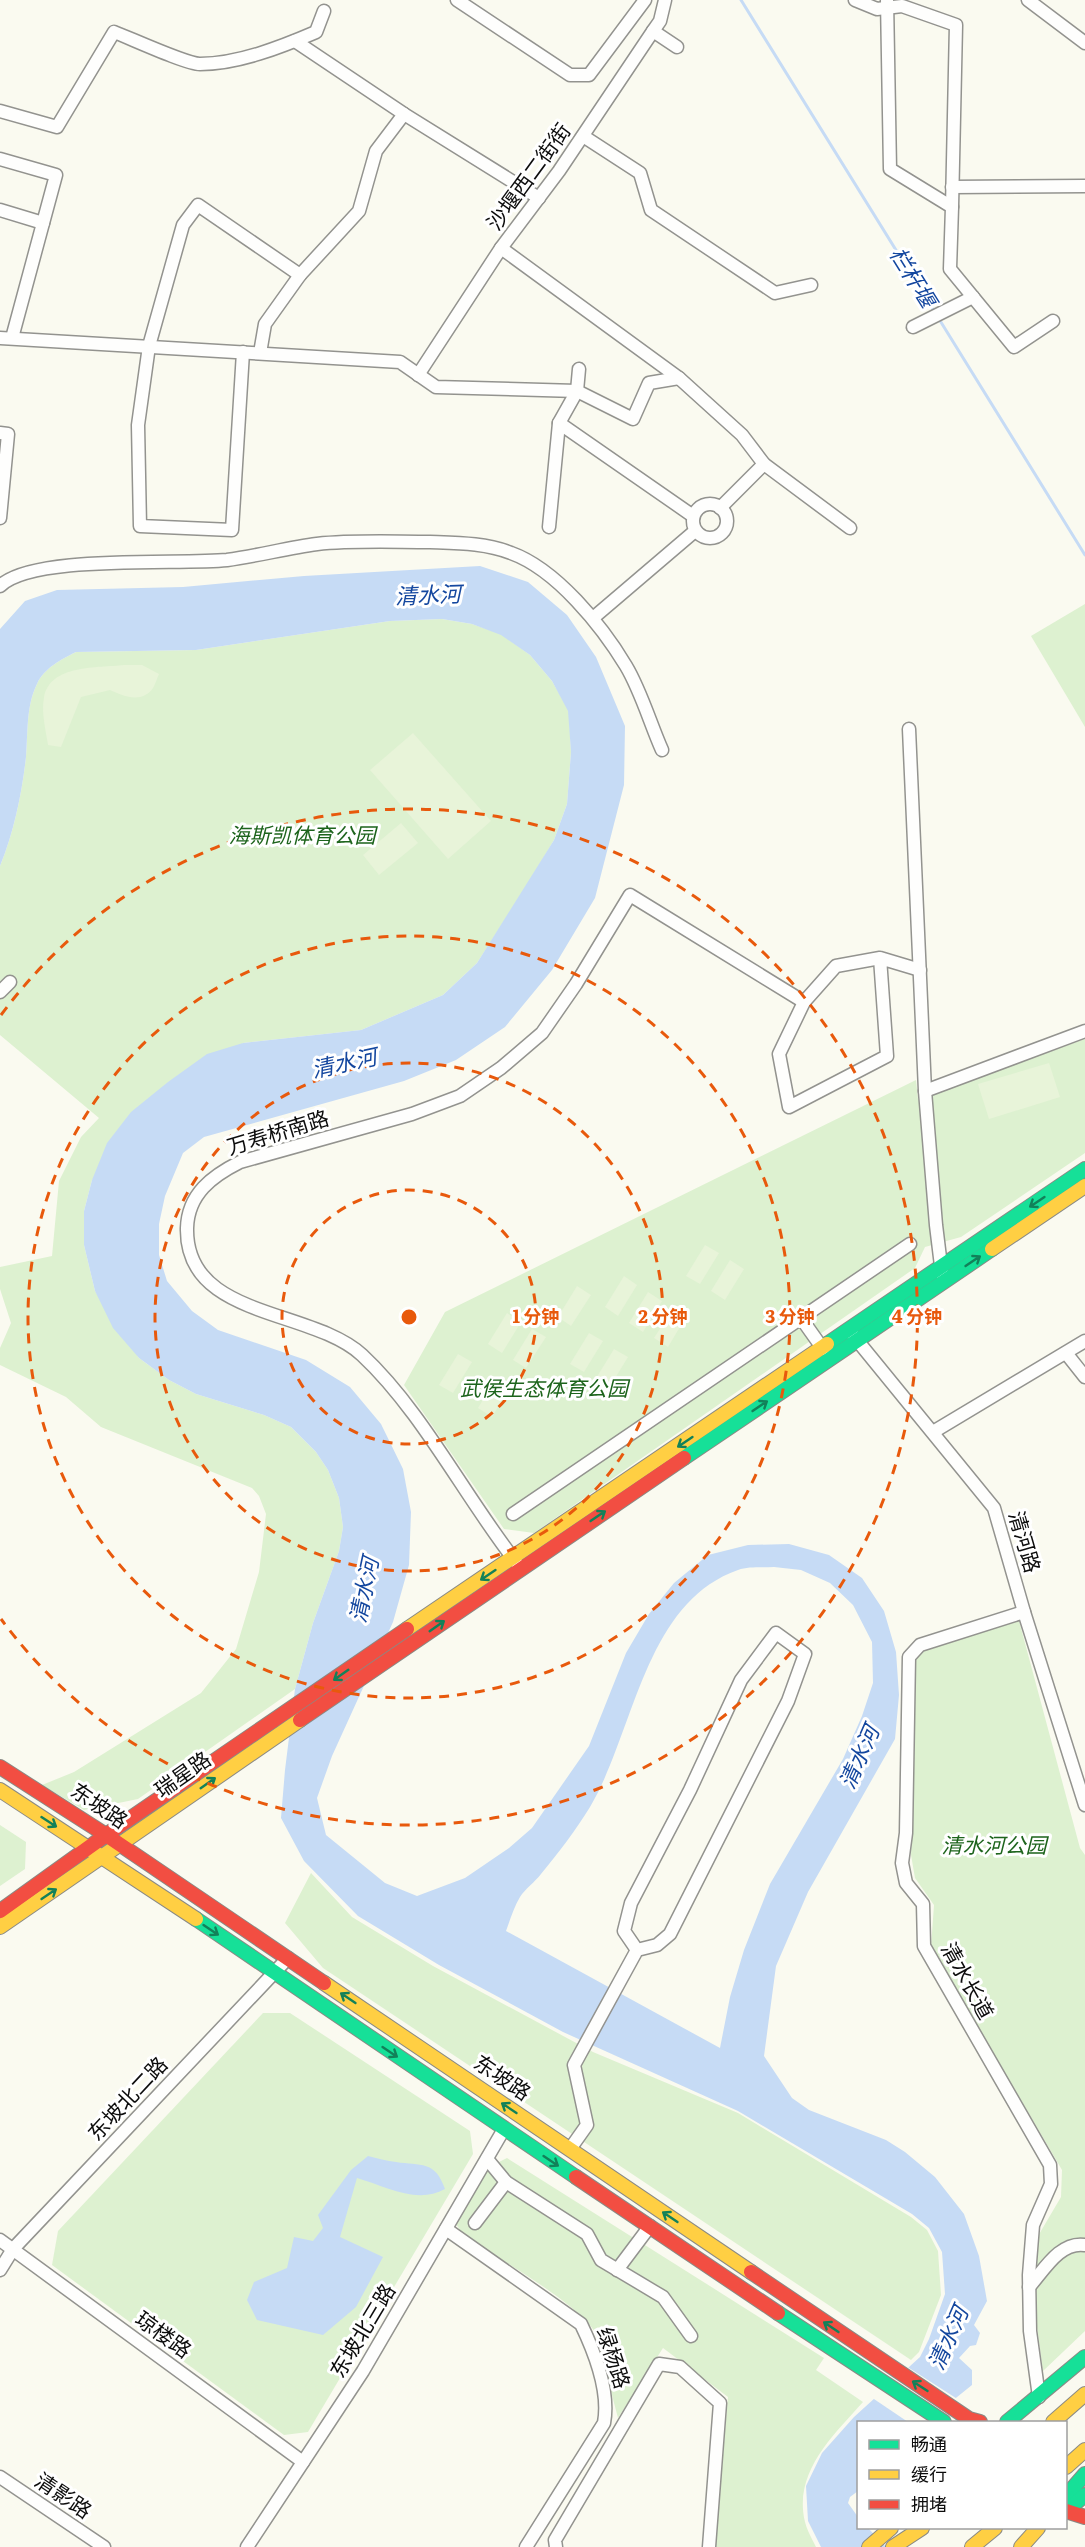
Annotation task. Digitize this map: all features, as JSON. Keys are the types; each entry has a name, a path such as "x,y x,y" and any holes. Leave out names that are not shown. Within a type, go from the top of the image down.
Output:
{"main road":[{"path":"270,1732 389,1641 517,1563 853,1336 943,1274 1085,1169"},
{"path":"943,1274 1085,1186"},
{"path":"270,1732 390,1660 517,1563 823,1349 853,1336"},
{"name":"瑞星路","path":"0,1911 106,1834 270,1732"},
{"name":"瑞星路","path":"0,1927 103,1858 270,1732"},
{"name":"东坡路","path":"0,1767 106,1834 880,2360 958,2417 976,2421"},
{"name":"东坡路","path":"0,1790 942,2421"},
{"path":"1008,2421 1085,2357"},
{"path":"1054,2421 1085,2394"},
{"path":"1067,2465 1085,2450"},
{"path":"1067,2494 1085,2474"},
{"path":"1067,2510 1085,2495"},
{"path":"1067,2511 1085,2517"},
{"path":"893,2547 920,2529"},
{"path":"913,2547 933,2529"},
{"path":"972,2547 994,2529"},
{"path":"1023,2547 1037,2529"},
{"path":"1023,2547 1046,2529"},
{"path":"869,2547 887,2531"}],"street":[{"path":"457,0 570,75 588,75 645,0"},
{"name":"沙堰西二街街","path":"418,375 501,248 583,136 660,21 665,0"},
{"path":"855,0 877,9 887,4 902,6 956,25 950,269 1014,347 1053,321"},
{"path":"1028,0 1085,44"},
{"path":"887,4 890,169 952,207"},
{"path":"0,111 57,127 114,32 198,64 238,59 295,41 316,32 324,11"},
{"path":"653,31 677,47"},
{"path":"295,41 404,114 539,198"},
{"path":"260,353 266,324 300,275 359,211 376,151 404,114"},
{"path":"583,136 640,173 651,210 775,293 811,285"},
{"path":"0,159 56,175 6,338 400,362 436,387 578,391 633,419 649,383 679,378"},
{"path":"952,187 1085,186"},
{"path":"243,352 232,530 140,526 138,425 149,346 183,225 198,205 300,275"},
{"path":"0,210 43,223"},
{"path":"501,248 679,378 742,435 764,464 850,528"},
{"path":"913,327 973,297"},
{"path":"549,527 560,423 578,391 579,369"},
{"path":"560,423 693,516"},
{"path":"0,433 8,434 0,518"},
{"path":"720,508 764,464"},
{"path":"705,505 720,508 727,522 719,536 704,538 695,531 693,516 700,507 705,505"},
{"path":"592,618 695,531"},
{"path":"0,586 30,570 144,561 226,560 317,544 372,541 468,543 512,553 550,576 592,618 627,668 662,750"},
{"path":"909,729 925,1091 943,1274"},
{"name":"万寿桥南路","path":"517,1563 393,1388 360,1354 323,1331 232,1300 212,1286 194,1263 187,1236 187,1214 214,1175 240,1162 412,1114 460,1096 501,1068 542,1033 576,984 630,895 804,1002"},
{"path":"880,958 887,1056 789,1107 779,1054 804,1002 836,966 880,958 920,970"},
{"path":"0,992 10,982"},
{"path":"925,1091 1085,1031"},
{"path":"513,1514 910,1244"},
{"path":"801,1318 823,1349"},
{"name":"清河路","path":"853,1336 994,1508 1085,1805"},
{"path":"933,1432 1085,1341"},
{"path":"1066,1353 1085,1377"},
{"name":"清水长道","path":"1024,1612 920,1645 909,1657 906,1833 902,1863 906,1882 923,1904 924,1947 1050,2165 1051,2184 1034,2225 1029,2287 1030,2331 1039,2397"},
{"path":"570,2149 587,2125 574,2065 637,1950 657,1945 670,1934 788,1701 805,1654 776,1633 741,1680 690,1790 631,1904 624,1930 637,1950"},
{"name":"东坡北二路","path":"0,2270 13,2250 288,1958"},
{"name":"东坡北三路","path":"247,2547 363,2371 504,2129"},
{"path":"487,2159 506,2182 587,2234 601,2260 663,2297 692,2336"},
{"path":"475,2223 506,2182"},
{"path":"617,2270 650,2226"},
{"name":"绿杨路","path":"446,2229 581,2324 591,2344 608,2406 604,2423 526,2547"},
{"name":"琼楼路","path":"0,2240 303,2462"},
{"path":"1029,2287 1061,2250 1074,2243 1085,2245"},
{"path":"556,2547 555,2540 659,2364 680,2367 720,2403 709,2547"},
{"name":"清影路","path":"0,2478 104,2547"}],"green space":[{"path":"1085,604 1085,727 1031,636"},
{"name":"海斯凯体育公园","path":"442,619 472,624 501,634 530,655 552,681 569,711 571,752 567,804 554,840 532,877 477,963 443,995 361,1030 243,1043 92,1180 84,1211 84,1245 95,1291 139,1358 169,1380 196,1394 264,1415 291,1427 316,1452 328,1470 339,1498 343,1527 339,1551 313,1623 295,1689 138,1799 84,1810 42,1785 74,1772 201,1693 236,1649 259,1572 266,1514 259,1496 252,1488 101,1427 66,1397 0,1365 0,1348 11,1323 0,1289 0,1267 52,1256 59,1181 81,1137 99,1118 0,1035 0,866 20,798 33,692 40,678 49,669 76,652 196,650 390,621"},
{"path":"142,665 159,674 149,693 132,697 110,690 81,697 61,747 48,745 43,703 48,687 55,679 76,670"},
{"path":"413,733 491,821 448,859 370,770"},
{"path":"401,823 418,843 379,875 363,855"},
{"name":"武侯生态体育公园","path":"1085,1039 1085,1153 961,1237 925,1247 915,1268 534,1533 504,1529 404,1385 445,1312 916,1080 918,1099"},
{"path":"1049,1063 1060,1097 989,1119 978,1084"},
{"path":"705,1245 719,1253 700,1284 686,1276"},
{"path":"730,1260 744,1269 725,1300 711,1291"},
{"path":"624,1276 637,1285 618,1316 605,1307"},
{"path":"577,1286 591,1295 571,1326 558,1317"},
{"path":"648,1292 662,1301 643,1332 629,1323"},
{"path":"674,1307 687,1315 668,1347 654,1338"},
{"path":"507,1313 521,1322 502,1353 488,1344"},
{"path":"532,1329 546,1337 526,1368 513,1360"},
{"path":"589,1333 603,1341 584,1372 570,1364"},
{"path":"614,1349 628,1357 609,1388 595,1380"},
{"path":"458,1354 472,1362 453,1393 439,1385"},
{"path":"497,1377 511,1385 492,1417 478,1408"},
{"name":"清水河公园","path":"1018,1617 1080,1848 1085,1855 1085,2331 1043,2371 1034,2305 1038,2236 1061,2197 1062,2170 931,1947 934,1905 915,1878 911,1855 915,1662 923,1649"},
{"path":"0,1825 26,1842 25,1869 0,1886"},
{"path":"311,1873 352,1917 433,1966 593,2052 738,2113 911,2217 927,2230 938,2251 941,2295 919,2352 911,2360 323,1968 285,1923"},
{"path":"263,2013 290,2013 470,2131 473,2154 308,2432 284,2435 52,2265 58,2231"},
{"path":"507,2158 824,2358 816,2370 863,2402 828,2442 810,2471 803,2504 805,2522 816,2547 715,2547 728,2397 663,2348 618,2418 596,2334 587,2322 536,2282 464,2236 456,2224 489,2167"}],"water":[{"name":"清水河","path":"480,566 528,582 567,615 596,657 625,726 624,785 595,898 552,970 505,1027 456,1060 404,1081 204,1137 183,1153 165,1196 159,1224 159,1255 167,1281 192,1311 218,1330 306,1360 350,1387 381,1424 403,1469 411,1512 409,1565 393,1622 332,1756 317,1798 326,1835 385,1883 417,1896 465,1878 509,1848 532,1828 589,1746 626,1653 649,1614 674,1583 708,1555 748,1545 789,1544 829,1555 862,1578 884,1611 896,1652 899,1695 895,1739 808,1892 776,1966 764,2056 792,2098 809,2110 886,2140 905,2152 935,2177 964,2214 979,2256 987,2301 974,2325 980,2333 976,2345 970,2346 959,2358 972,2370 972,2385 927,2421 857,2421 857,2492 850,2497 848,2503 857,2516 857,2529 869,2529 886,2547 821,2547 808,2521 806,2486 822,2453 854,2417 920,2357 929,2339 945,2294 942,2252 929,2228 912,2214 738,2111 563,2032 439,1965 358,1916 304,1861 281,1818 295,1689 313,1623 339,1551 343,1527 339,1498 328,1470 316,1452 291,1427 264,1415 196,1394 169,1380 139,1358 113,1328 95,1291 84,1245 84,1211 92,1180 107,1143 131,1112 207,1054 243,1043 361,1030 443,995 477,963 554,840 567,804 571,752 568,711 552,681 530,655 501,635 472,624 442,619 390,621 196,650 76,652 49,669 40,678 33,692 20,798 0,866 0,629 25,601 57,590 183,587 304,576","holes":["774,1567 801,1570 830,1583 853,1605 872,1642 873,1683 862,1716 843,1759 770,1884 744,1950 730,1997 720,2048 506,1931 520,1897 539,1877 590,1807 605,1776 646,1672 662,1639 682,1610 706,1587 738,1570"]},
{"path":"368,2156 426,2166 437,2173 445,2189 423,2195 412,2195 357,2178 340,2237 383,2257 356,2307 323,2335 257,2320 247,2300 254,2282 287,2268 294,2237 313,2241 323,2228 318,2215 351,2170"}],"pier":[{"path":"906,2366 959,2400 932,2421 907,2421 871,2397"}],"waterway":[{"name":"栏杆堰","path":"741,0 935,313"},
{"name":"栏杆堰","path":"939,319 1085,555"}],"traffic: fast":[{"path":"827,1344 1085,1169"},
{"path":"684,1458 992,1249"},
{"path":"196,1919 576,2177"},
{"path":"778,2313 942,2421"},
{"path":"1008,2421 1085,2357"},
{"path":"1067,2495 1085,2474"},
{"path":"1067,2510 1085,2495"}],"traffic: slow":[{"path":"992,1249 1085,1186"},
{"path":"407,1629 827,1344"},
{"path":"0,1927 300,1720"},
{"path":"0,1790 196,1919"},
{"path":"324,1983 751,2272"},
{"path":"1054,2421 1085,2394"},
{"path":"1067,2466 1085,2450"},
{"path":"869,2547 890,2529"},
{"path":"893,2547 920,2529"},
{"path":"972,2547 994,2529"},
{"path":"1021,2547 1037,2529"}],"traffic: jam":[{"path":"300,1720 684,1458"},
{"path":"0,1911 106,1835 407,1629"},
{"path":"0,1767 106,1835 324,1983"},
{"path":"576,2177 778,2313"},
{"path":"751,2272 969,2419 976,2421"},
{"path":"1067,2511 1085,2517"}]}
